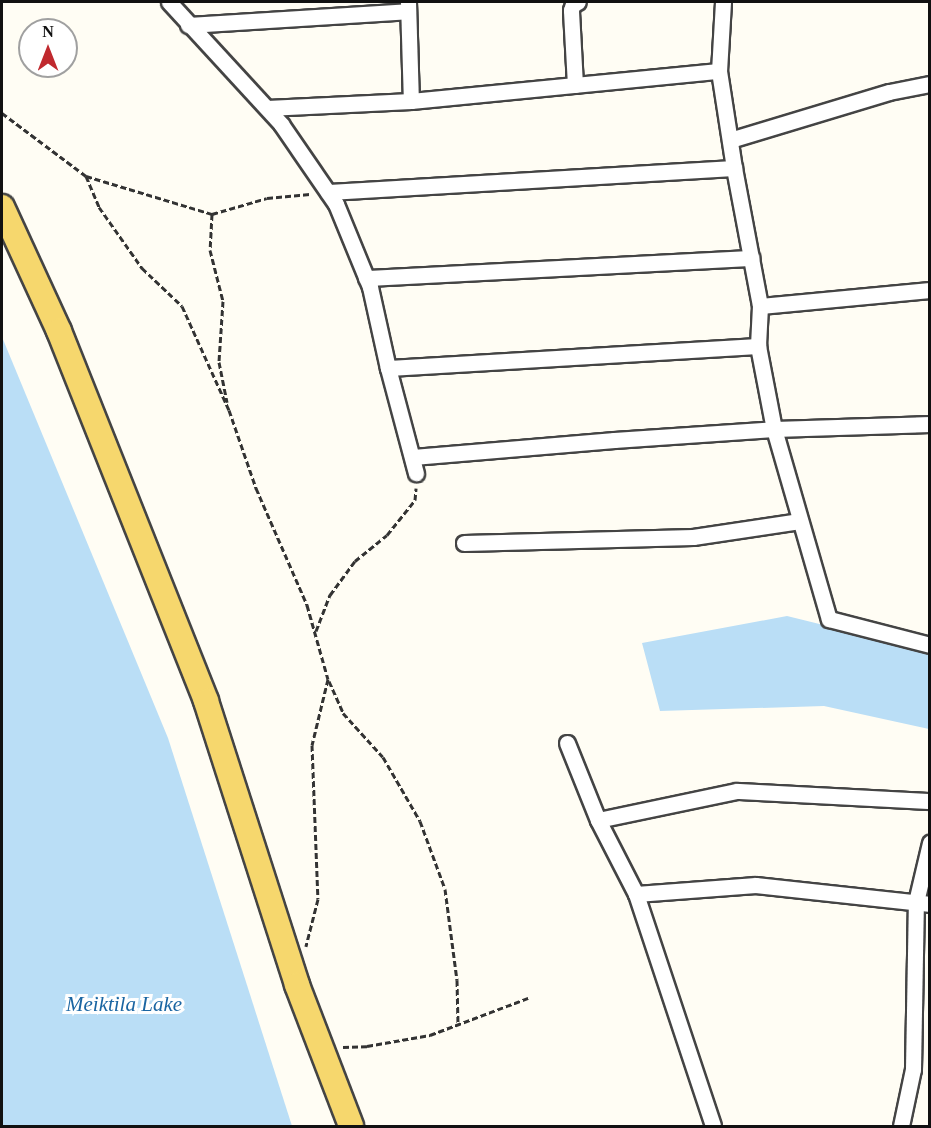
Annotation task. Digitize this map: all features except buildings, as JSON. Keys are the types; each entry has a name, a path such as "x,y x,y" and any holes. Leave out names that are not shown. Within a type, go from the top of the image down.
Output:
{"main road":[{"path":"2,207 59,331 206,701 297,985 351,1126"}],"street":[{"path":"169,2 282,124 336,204 366,278 416,473"},
{"path":"575,85 571,10 573,4 578,2"},
{"path":"723,2 719,71 734,168 760,306 758,346 774,429 829,619 930,645"},
{"path":"188,25 408,6 411,101"},
{"path":"267,108 411,101 719,71"},
{"path":"730,140 889,92 930,84"},
{"path":"327,192 734,168"},
{"path":"366,278 750,258"},
{"path":"760,306 930,290"},
{"path":"388,368 758,346"},
{"path":"413,457 774,429 930,424"},
{"path":"464,543 693,537 800,521"},
{"path":"567,742 598,820 636,894 713,1126"},
{"path":"598,820 737,791 930,801"},
{"path":"901,1126 913,1069 923,903 930,843"},
{"path":"636,894 756,885 923,903"}],"path":[{"path":"2,113 86,176 212,214 267,198 327,192"},
{"path":"86,176 99,207 142,268 182,306 229,410 256,488 307,605 328,679 343,713 383,757 420,821 445,889 457,980 458,1024"},
{"path":"212,214 210,250 223,301 219,362 229,410"},
{"path":"315,632 330,595 355,561 387,535 415,500 416,473"},
{"path":"305,953 318,899 312,745 328,679"},
{"path":"321,1048 367,1046 430,1035 528,998"}],"water":[{"name":"Meiktila Lake","path":"2,337 168,738 292,1126 2,1126"},
{"path":"787,616 929,651 929,729 824,706 660,711 642,643"}]}
